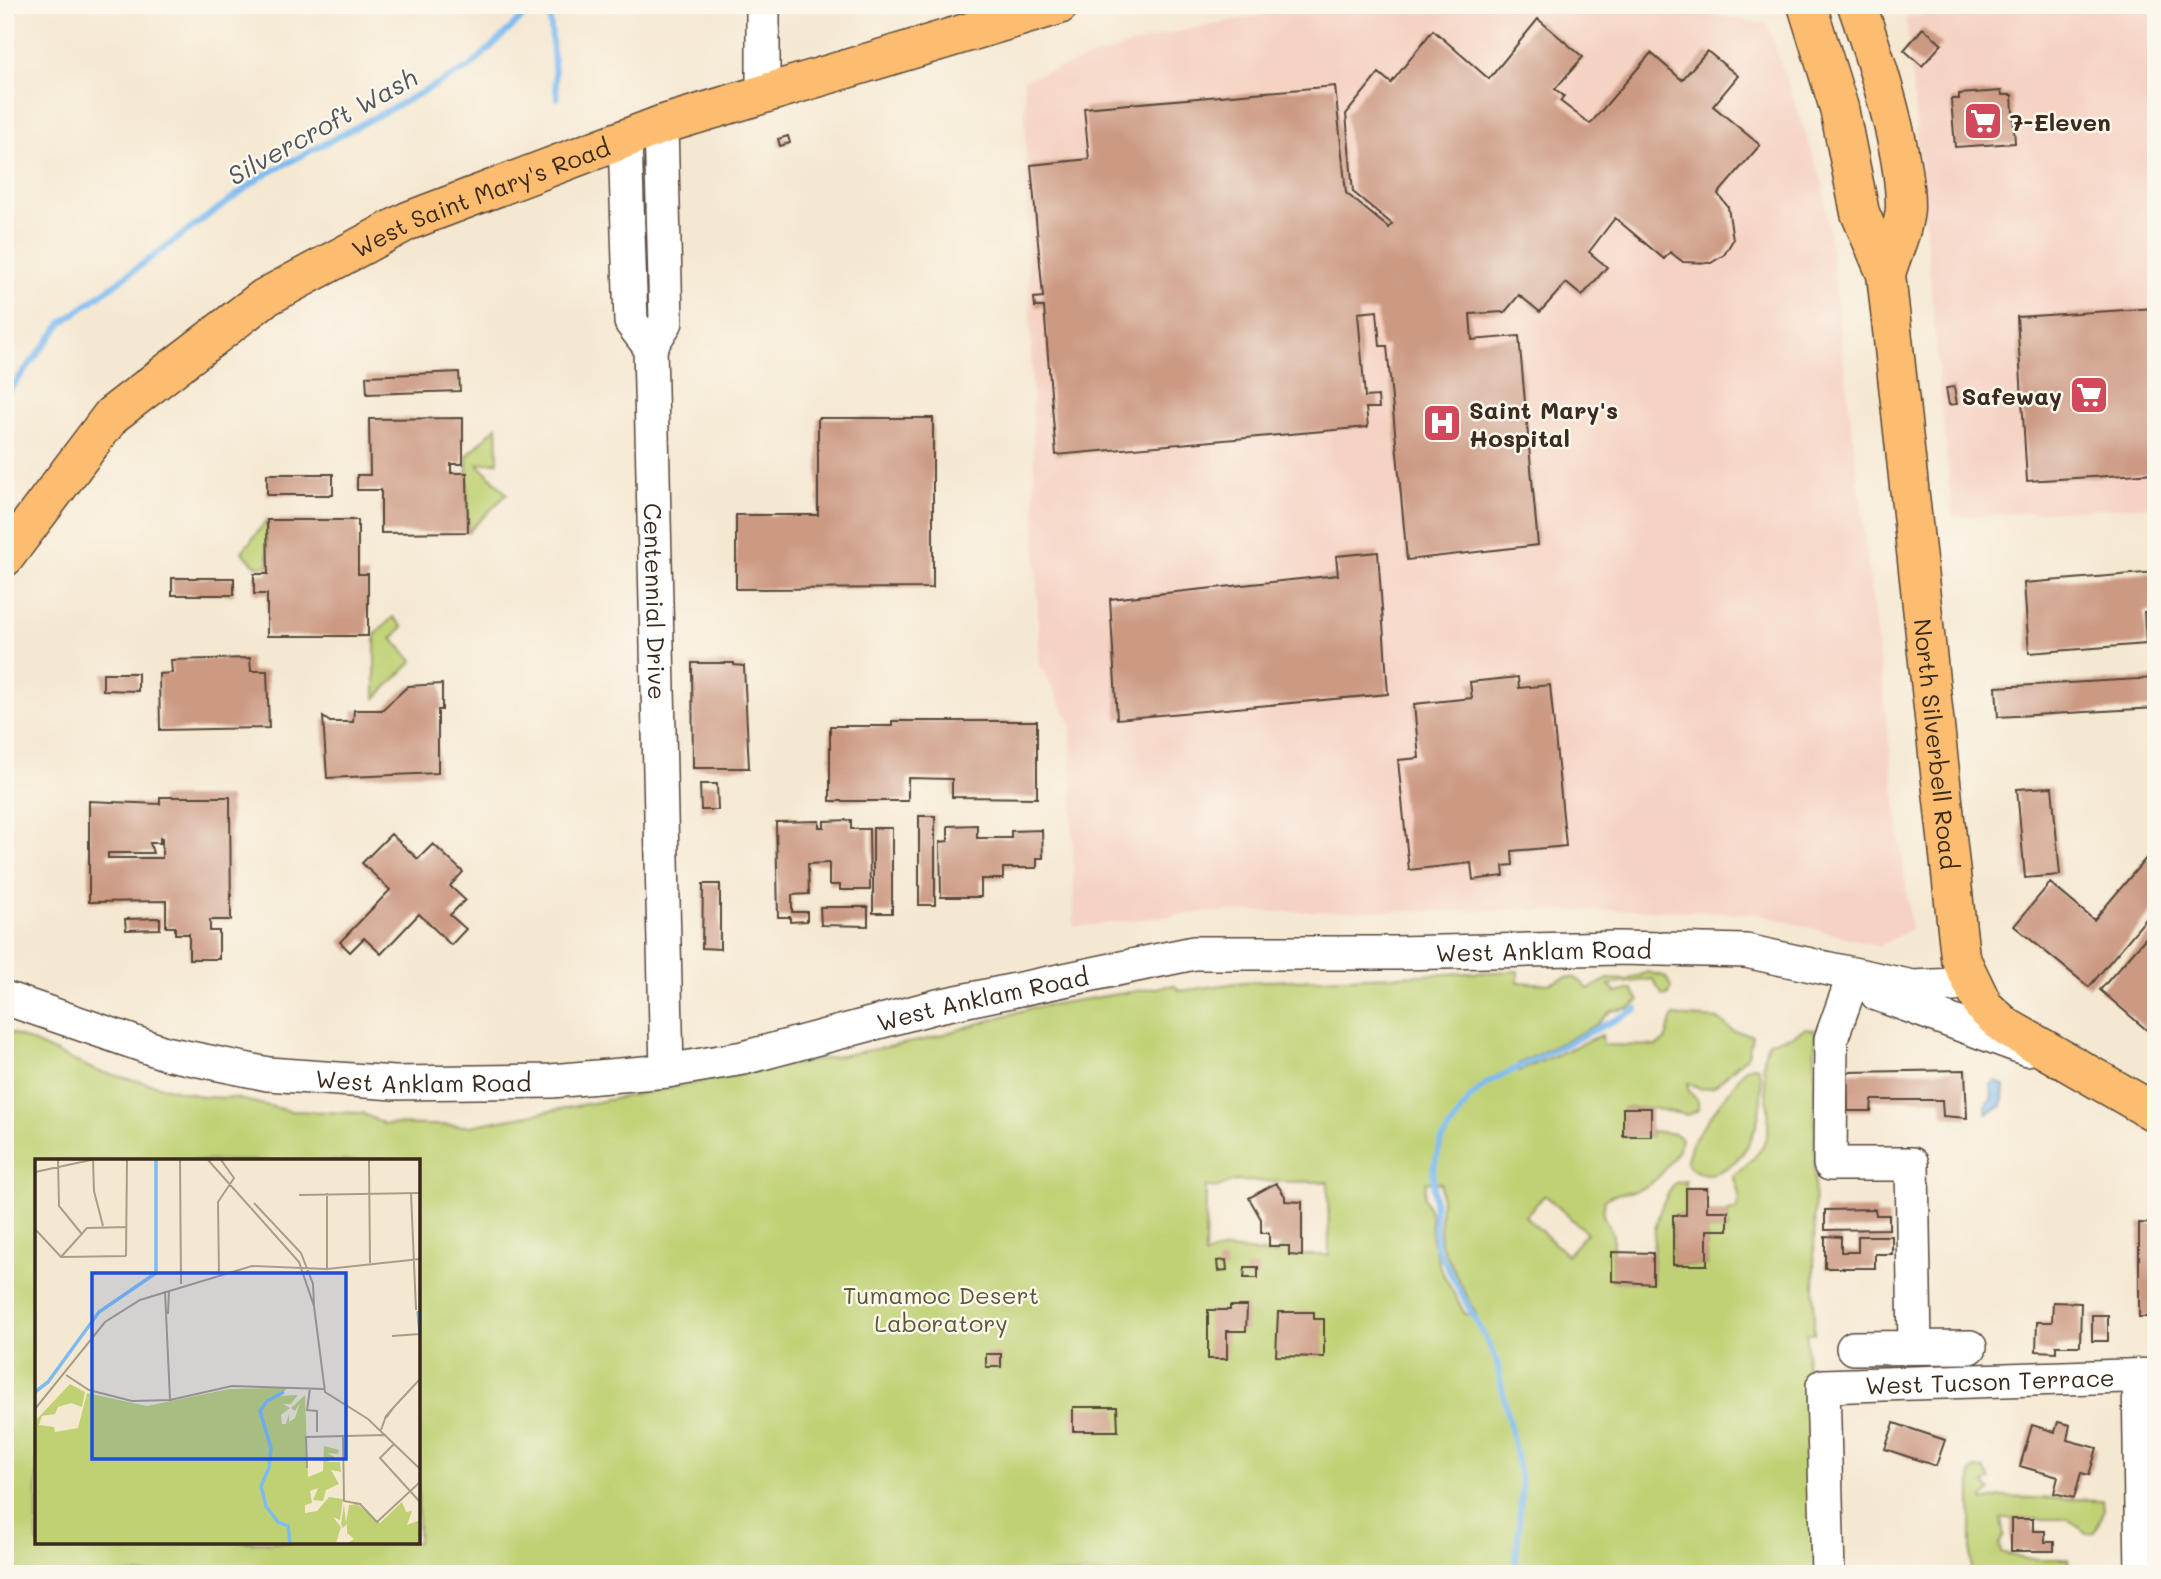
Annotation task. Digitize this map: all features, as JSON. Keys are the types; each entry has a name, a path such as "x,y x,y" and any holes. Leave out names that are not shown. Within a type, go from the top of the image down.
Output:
{"main road":[{"name":"West Saint Mary's Road","path":"5,557 112,415 264,299 408,221 661,125 1059,5"},
{"name":"North Silverbell Road","path":"1807,5 1839,108 1860,213 1886,274 1960,957 1984,1007 2006,1027 2156,1113"},
{"name":"North Silverbell Road","path":"1857,5 1899,161 1905,208 1886,274"}],"street":[{"path":"763,5 763,93"},
{"path":"625,139 631,322 650,347 666,322 661,125"},
{"name":"Centennial Drive","path":"650,347 667,1071"},
{"name":"West Anklam Road","path":"5,999 165,1053 268,1074 394,1083 551,1081 667,1071 743,1059 938,1006 1194,953 1395,953 1619,947 1746,951 1800,963 1852,979 1913,987 1954,985 1970,979"},
{"path":"1915,1347 1912,1164 1830,1164 1831,1039 1852,979 2068,1063"},
{"path":"1853,1348 1970,1348"},
{"path":"2142,1574 2147,1376"},
{"name":"West Tucson Terrace","path":"1828,1574 1823,1386 2147,1376"}],"shaded area":[{"name":"Saint Mary's Hospital","path":"1311,5 1652,5 1767,24 1823,183 1911,929 1879,946 1758,914 1643,910 1208,912 1074,927 1071,724 1039,663 1024,79 1162,35"},
{"path":"2071,5 2156,5 2156,506 1952,517 1906,17"}],"green space":[{"path":"497,426 498,462 478,464 507,494 468,532 467,456"},
{"path":"267,520 268,566 256,566 242,552"},
{"path":"393,617 403,627 392,639 413,661 375,699 375,635"},
{"name":"Tumamoc Desert Laboratory","path":"1518,971 1518,982 1549,984 1566,977 1576,978 1589,989 1608,979 1627,980 1648,972 1666,977 1671,987 1668,995 1663,996 1653,979 1609,985 1616,993 1632,989 1639,1001 1630,1008 1611,1011 1597,1025 1518,1064 1519,1071 1602,1035 1603,1045 1656,1046 1665,1041 1673,1016 1718,1019 1733,1031 1752,1035 1748,1055 1714,1087 1702,1089 1688,1083 1688,1089 1698,1102 1698,1110 1687,1115 1651,1108 1623,1108 1623,1136 1651,1136 1651,1131 1675,1134 1682,1140 1670,1163 1652,1182 1637,1190 1605,1199 1603,1215 1613,1235 1612,1281 1653,1283 1657,1219 1675,1183 1686,1181 1686,1215 1673,1215 1673,1265 1707,1265 1707,1230 1728,1230 1728,1211 1736,1210 1739,1201 1733,1176 1758,1153 1765,1140 1768,1112 1764,1068 1769,1041 1791,1036 1805,1028 1815,1030 1814,1333 1807,1333 1806,1387 1821,1574 5,1574 5,1321 9,1320 9,1296 5,1296 5,1030 97,1071 204,1097 235,1098 290,1111 362,1113 384,1124 470,1126 924,1040 1031,1008 1174,985 1180,991 1244,982","holes":["1235,1181 1328,1182 1329,1255 1290,1255 1289,1246 1283,1246 1275,1255 1229,1249 1205,1256 1206,1186 1215,1188","1426,1182 1441,1183 1440,1243 1476,1314 1465,1314 1440,1268 1432,1240 1431,1215 1424,1197","1545,1195 1587,1233 1567,1255 1525,1216"]},
{"path":"1758,1067 1761,1094 1754,1133 1745,1150 1721,1170 1703,1173 1694,1170 1686,1163 1693,1140 1746,1068"},
{"path":"1975,1469 1984,1470 1991,1479 1984,1484 1991,1491 1983,1498 1984,1501 2000,1497 2102,1500 2103,1512 2095,1532 2086,1533 2068,1519 2001,1519 2004,1535 1999,1545 2001,1552 2024,1559 2068,1559 2069,1566 1971,1574 1971,1473"}],"water":[{"path":"1996,1081 2004,1086 2002,1106 1987,1113 1985,1106 1992,1098 1991,1084"}],"building":[{"path":"1538,19 1583,57 1555,89 1564,96 1560,101 1590,124 1651,53 1682,80 1707,51 1738,76 1713,106 1760,145 1718,194 1728,207 1733,240 1724,255 1711,263 1683,262 1670,252 1664,259 1615,218 1589,252 1607,267 1582,296 1566,283 1540,312 1519,295 1505,312 1470,314 1472,340 1519,336 1538,545 1407,560 1387,346 1380,346 1377,311 1358,313 1365,397 1378,396 1379,408 1366,408 1368,427 1056,455 1044,307 1035,307 1034,298 1043,297 1031,165 1089,159 1084,108 1335,86 1346,193 1389,228 1392,224 1353,192 1346,114 1379,73 1391,83 1433,30 1489,79"},
{"path":"1923,28 1942,44 1922,66 1904,50"},
{"name":"7-Eleven","path":"2001,91 2002,95 2012,95 2015,143 1955,147 1951,99 1959,99 1959,94"},
{"path":"788,136 790,143 780,146 778,139"},
{"name":"Safeway","path":"2156,308 2156,473 2027,481 2017,317"},
{"path":"459,372 460,391 367,394 366,376"},
{"path":"1954,387 1957,404 1949,405 1946,388"},
{"path":"463,418 463,464 451,464 451,473 467,473 468,532 381,533 381,490 357,490 357,475 370,475 369,419"},
{"path":"818,418 933,418 933,588 736,589 736,515 818,515"},
{"path":"267,474 333,474 333,495 267,495"},
{"path":"267,520 358,520 358,574 368,574 368,636 267,636 267,594 254,594 254,574 268,574"},
{"path":"1378,552 1388,694 1117,719 1110,599 1338,575 1336,556"},
{"path":"2156,572 2156,611 2144,612 2146,644 2029,653 2024,583"},
{"path":"172,578 234,578 234,595 172,595"},
{"path":"250,658 251,671 267,671 269,728 160,730 159,674 172,673 171,660"},
{"path":"692,663 734,663 744,666 749,768 693,768"},
{"path":"103,673 138,673 138,691 103,690"},
{"path":"1518,677 1519,688 1550,685 1566,846 1512,851 1513,865 1503,866 1504,876 1473,880 1471,863 1409,870 1398,760 1419,758 1414,704 1472,698 1470,682"},
{"path":"2156,678 2156,708 1998,717 1996,687"},
{"path":"442,684 442,710 438,710 438,773 327,778 323,717 330,722 353,722 354,710 382,710 408,686"},
{"path":"892,721 1037,721 1037,798 952,797 952,779 908,778 908,801 830,801 830,726 892,726"},
{"path":"700,784 717,784 718,810 701,810"},
{"path":"2052,787 2060,875 2025,878 2017,789"},
{"path":"160,797 230,797 231,920 210,920 210,931 219,931 219,959 189,959 189,934 175,934 175,927 166,927 166,901 89,902 89,801 160,804","holes":["162,838 162,858 108,858 108,853 153,853 150,843 160,843"]},
{"path":"919,816 935,816 935,905 919,905"},
{"path":"851,820 851,829 869,829 870,890 840,890 840,885 829,885 829,863 808,864 809,894 792,895 792,912 807,912 807,921 790,922 790,917 778,917 776,822 819,821 819,827 824,827 824,821"},
{"path":"977,825 977,838 1011,838 1011,831 1042,830 1043,858 1037,858 1037,868 1003,868 1003,879 981,879 981,897 941,897 940,842 948,841 948,826"},
{"path":"873,828 892,828 892,913 873,913"},
{"path":"391,834 418,859 433,844 463,872 450,886 465,900 450,915 466,929 451,945 419,914 381,954 364,938 350,952 340,942 390,890 362,863"},
{"path":"2147,857 2156,865 2156,907 2089,987 2014,926 2050,883 2094,920"},
{"path":"703,884 720,884 720,949 702,948"},
{"path":"820,907 868,907 868,926 821,925"},
{"path":"160,918 160,929 126,930 125,919"},
{"path":"2156,926 2156,1038 2100,990"},
{"path":"1965,1070 1967,1118 1943,1116 1942,1100 1872,1100 1871,1111 1848,1111 1847,1072"},
{"path":"1623,1108 1651,1108 1651,1136 1623,1136"},
{"path":"1276,1183 1285,1196 1285,1201 1302,1202 1302,1256 1289,1255 1289,1246 1269,1246 1269,1233 1261,1233 1261,1219 1249,1198"},
{"path":"1686,1188 1707,1188 1707,1211 1728,1211 1728,1230 1707,1230 1707,1265 1673,1265 1673,1215 1686,1215"},
{"path":"1875,1209 1876,1215 1889,1215 1889,1229 1825,1230 1825,1210"},
{"path":"2139,1223 2156,1224 2156,1317 2139,1317"},
{"path":"1825,1236 1841,1237 1841,1252 1858,1252 1858,1236 1892,1236 1892,1254 1875,1254 1875,1268 1825,1268"},
{"path":"1612,1252 1653,1253 1653,1284 1612,1281"},
{"path":"1226,1260 1227,1270 1218,1271 1217,1261"},
{"path":"1245,1267 1258,1267 1258,1278 1244,1278"},
{"path":"2053,1302 2081,1303 2080,1346 2056,1346 2056,1352 2036,1351 2037,1322 2052,1322"},
{"path":"1230,1306 1247,1306 1246,1331 1227,1331 1227,1359 1208,1359 1208,1310 1230,1310"},
{"path":"1278,1312 1314,1312 1314,1319 1324,1319 1324,1357 1276,1356"},
{"path":"2092,1315 2108,1315 2108,1341 2092,1341"},
{"path":"986,1354 1001,1354 1001,1367 986,1367"},
{"path":"1073,1407 1117,1407 1118,1431 1073,1431"},
{"path":"2058,1422 2070,1425 2067,1440 2097,1448 2089,1475 2081,1473 2074,1498 2054,1493 2058,1477 2020,1466 2032,1425 2055,1432"},
{"path":"1894,1423 1945,1440 1936,1466 1885,1449"},
{"path":"2011,1519 2033,1519 2033,1531 2045,1531 2045,1542 2054,1542 2054,1551 2011,1551"}],"waterway":[{"name":"Silvercroft Wash","path":"5,396 62,323 261,177 470,67 535,5"},
{"path":"549,5 557,98"},
{"path":"1515,1574 1522,1485 1496,1358 1436,1246 1433,1169 1442,1140 1470,1098 1487,1083 1637,1009"}],"place":[{"name":"7-Eleven","path":"1983,121"},
{"name":"Safeway","path":"2089,395"},
{"name":"Saint Mary's Hospital","path":"1442,423"}]}
